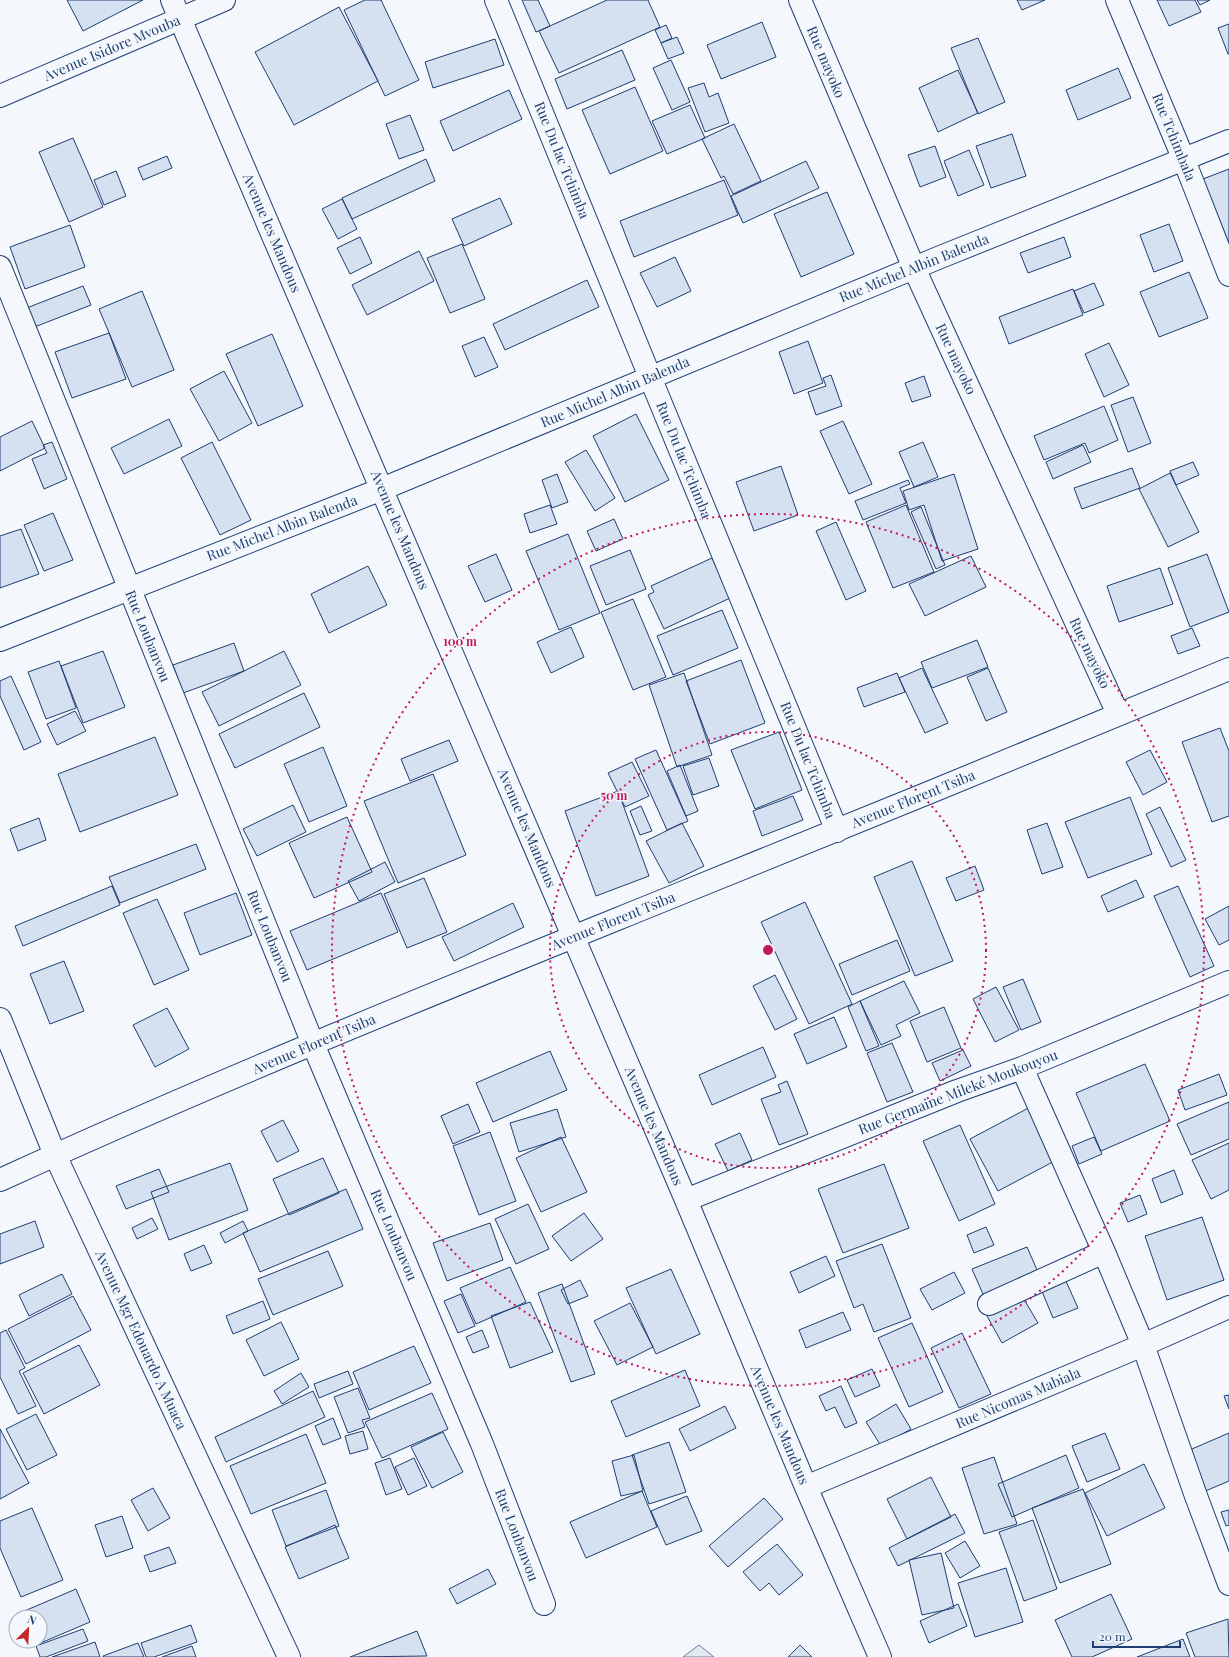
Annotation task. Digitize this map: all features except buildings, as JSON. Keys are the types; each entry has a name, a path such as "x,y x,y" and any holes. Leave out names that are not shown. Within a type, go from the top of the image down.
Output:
{"street":[{"name":"Avenue Isidore Mvouba","path":"0,96 176,9 224,0"},
{"name":"Rue Du lac Tchimba","path":"496,0 837,831"},
{"name":"Rue mayoko","path":"800,0 914,268 1118,714"},
{"name":"Rue Tchimbala","path":"1117,0 1184,160 1229,275"},
{"name":"Avenue les Mandous","path":"176,9 574,937 806,1487 880,1657"},
{"name":"Rue Michel Albin Balenda","path":"0,640 382,489 914,268 1229,141"},
{"name":"Rue Loubanvou","path":"0,267 313,1044 479,1437 544,1604"},
{"name":"Avenue Florent Tsiba","path":"0,1180 313,1044 837,831 1229,669"},
{"name":"Rue Germaine Mileké Moukouyou","path":"686,1200 956,1091 1022,1068 1229,982"},
{"name":"Avenue Mgr Edouardo A Muaca","path":"0,1019 55,1155 289,1657"},
{"path":"1022,1068 1104,1252 1143,1345 1196,1496 1229,1584"},
{"path":"990,1304 1104,1252"},
{"name":"Rue Nicomas Mabiala","path":"806,1487 1143,1345 1229,1307"}],"shaded area":[{"path":"699,1645 714,1657 683,1657"}]}
